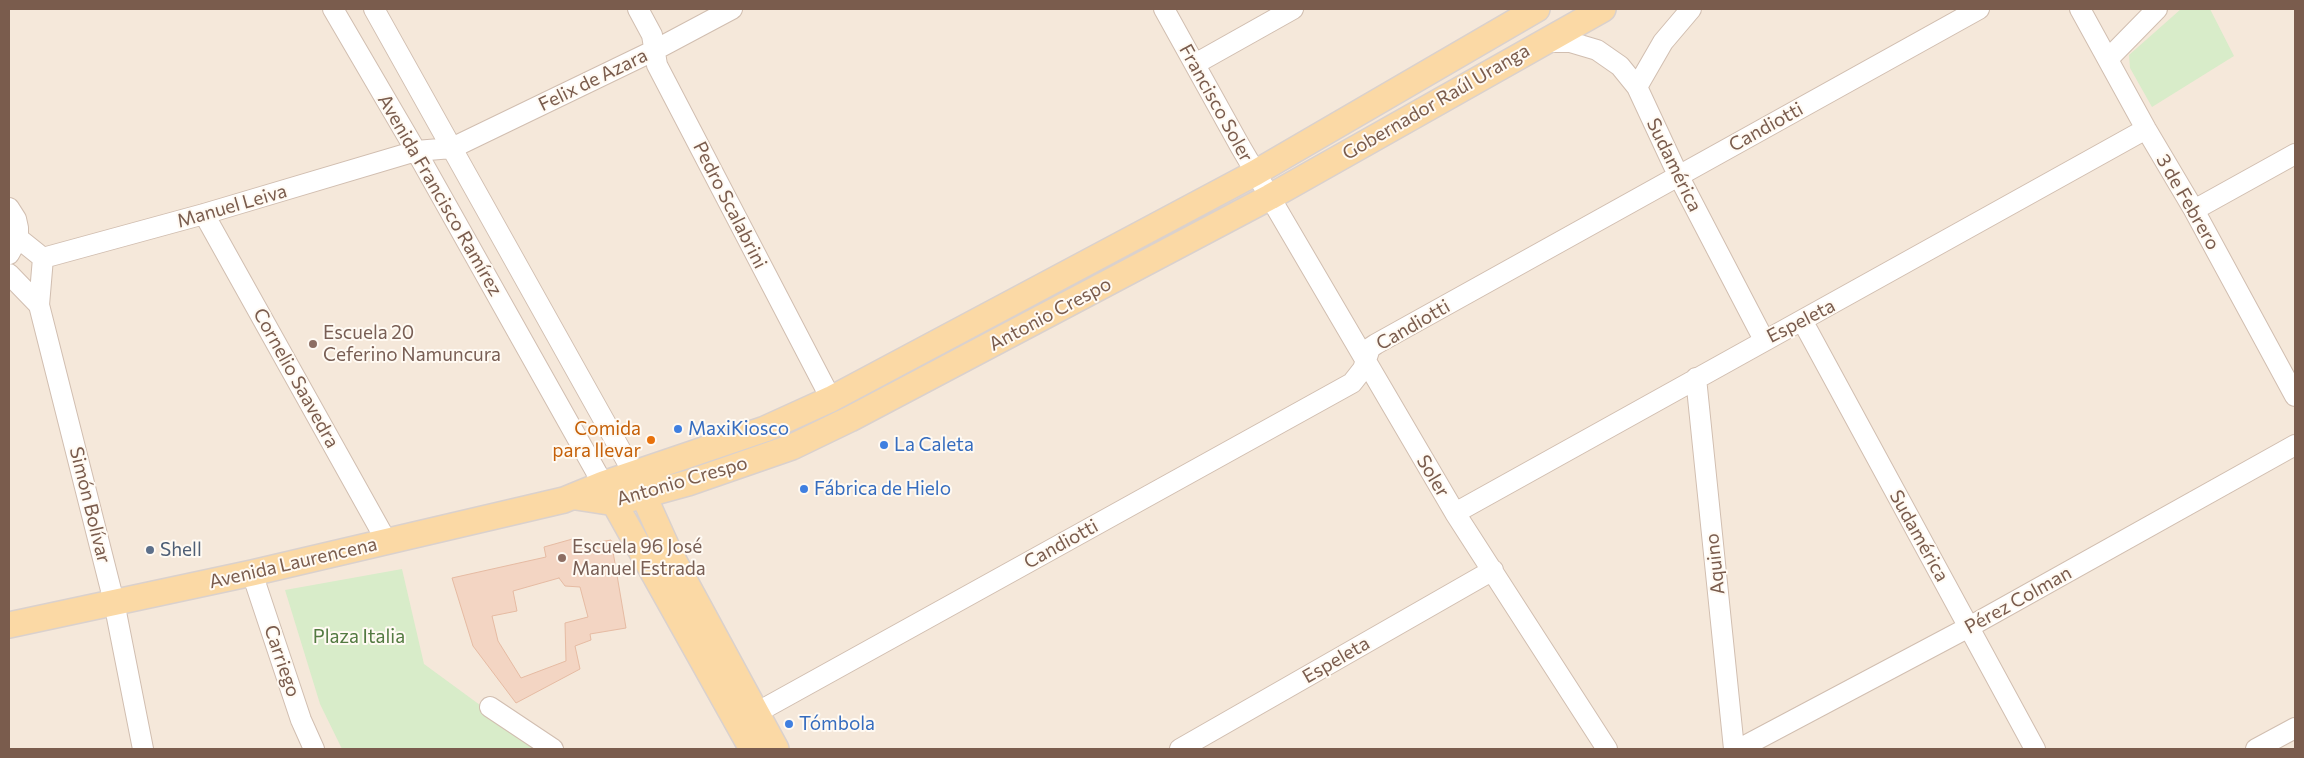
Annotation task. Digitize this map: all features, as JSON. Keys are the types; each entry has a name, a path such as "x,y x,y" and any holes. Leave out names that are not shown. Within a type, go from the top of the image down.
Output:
{"main road":[{"name":"Gobernador Raúl Uranga","path":"1255,173 1537,9"},
{"name":"Gobernador Raúl Uranga","path":"1270,197 1603,9"},
{"name":"Antonio Crespo","path":"576,497 609,493 638,484 831,399 1255,173"},
{"name":"Antonio Crespo","path":"638,484 742,465 792,447 850,419 1270,197"},
{"name":"Avenida Francisco Ramírez","path":"638,484 669,552 776,749"},
{"name":"Avenida Francisco Ramírez","path":"609,493 752,749"},
{"name":"Avenida Laurencena","path":"9,625 252,573 576,497"}],"street":[{"name":"Avenida Francisco Ramírez","path":"332,9 416,152 609,493"},
{"name":"Avenida Francisco Ramírez","path":"374,9 638,484"},
{"name":"Pedro Scalabrini","path":"638,9 652,35 657,65 831,399"},
{"name":"Felix de Azara","path":"452,148 655,50 732,9"},
{"name":"Francisco Soler","path":"1164,9 1270,197"},
{"path":"1194,64 1293,9"},
{"path":"1637,88 1663,42 1691,9"},
{"name":"Candiotti","path":"756,713 1352,382 1362,370 1370,348 1376,344 1979,9"},
{"name":"3 de Febrero","path":"2080,9 2146,129 2194,210 2295,396"},
{"path":"2108,59 2156,9"},
{"name":"Sudamérica","path":"1542,42 1570,42 1597,50 1620,66 1637,88 1678,175 1764,340"},
{"name":"Espeleta","path":"1455,514 1764,340 1803,322 2146,129"},
{"name":"Manuel Leiva","path":"43,258 204,214 416,152 452,148"},
{"path":"2194,210 2295,154"},
{"name":"Soler","path":"1270,197 1455,514 1607,749"},
{"path":"9,208 16,219 13,246 43,258 39,305"},
{"name":"Cornelio Saavedra","path":"204,214 387,542"},
{"name":"Simón Bolívar","path":"9,274 39,305 114,602 143,749"},
{"name":"Sudamérica","path":"1803,322 2035,749"},
{"name":"Aquino","path":"1696,378 1734,749"},
{"name":"Pérez Colman","path":"1739,749 1969,627 2295,445"},
{"name":"Espeleta","path":"1180,749 1493,570"},
{"name":"Carriego","path":"252,573 301,720 314,749"},
{"path":"490,707 553,749"},
{"path":"2256,749 2295,728"}],"shaded area":[{"path":"9,9 2295,9 2295,749 9,749"}],"green space":[{"path":"2181,9 2210,9 2234,56 2152,107 2130,68 2129,55"},
{"name":"Plaza Italia","path":"402,569 424,664 540,749 342,749 320,704 285,590"}],"building":[{"path":"576,538 577,546 611,540 626,628 590,634 591,640 575,646 580,669 516,703 473,646 452,578 546,557 544,547","holes":["559,578 565,586 580,587 588,617 565,623 566,661 521,678 498,641 492,616 517,611 513,591"]}],"place":[{"name":"Escuela 20 Ceferino Namuncura","path":"313,344"},
{"name":"MaxiKiosco","path":"678,429"},
{"name":"Comida para llevar","path":"651,440"},
{"name":"La Caleta","path":"884,445"},
{"name":"Fábrica de Hielo","path":"804,489"},
{"name":"Shell","path":"150,550"},
{"name":"Escuela 96 José Manuel Estrada","path":"562,558"},
{"name":"Tómbola","path":"789,724"}]}
